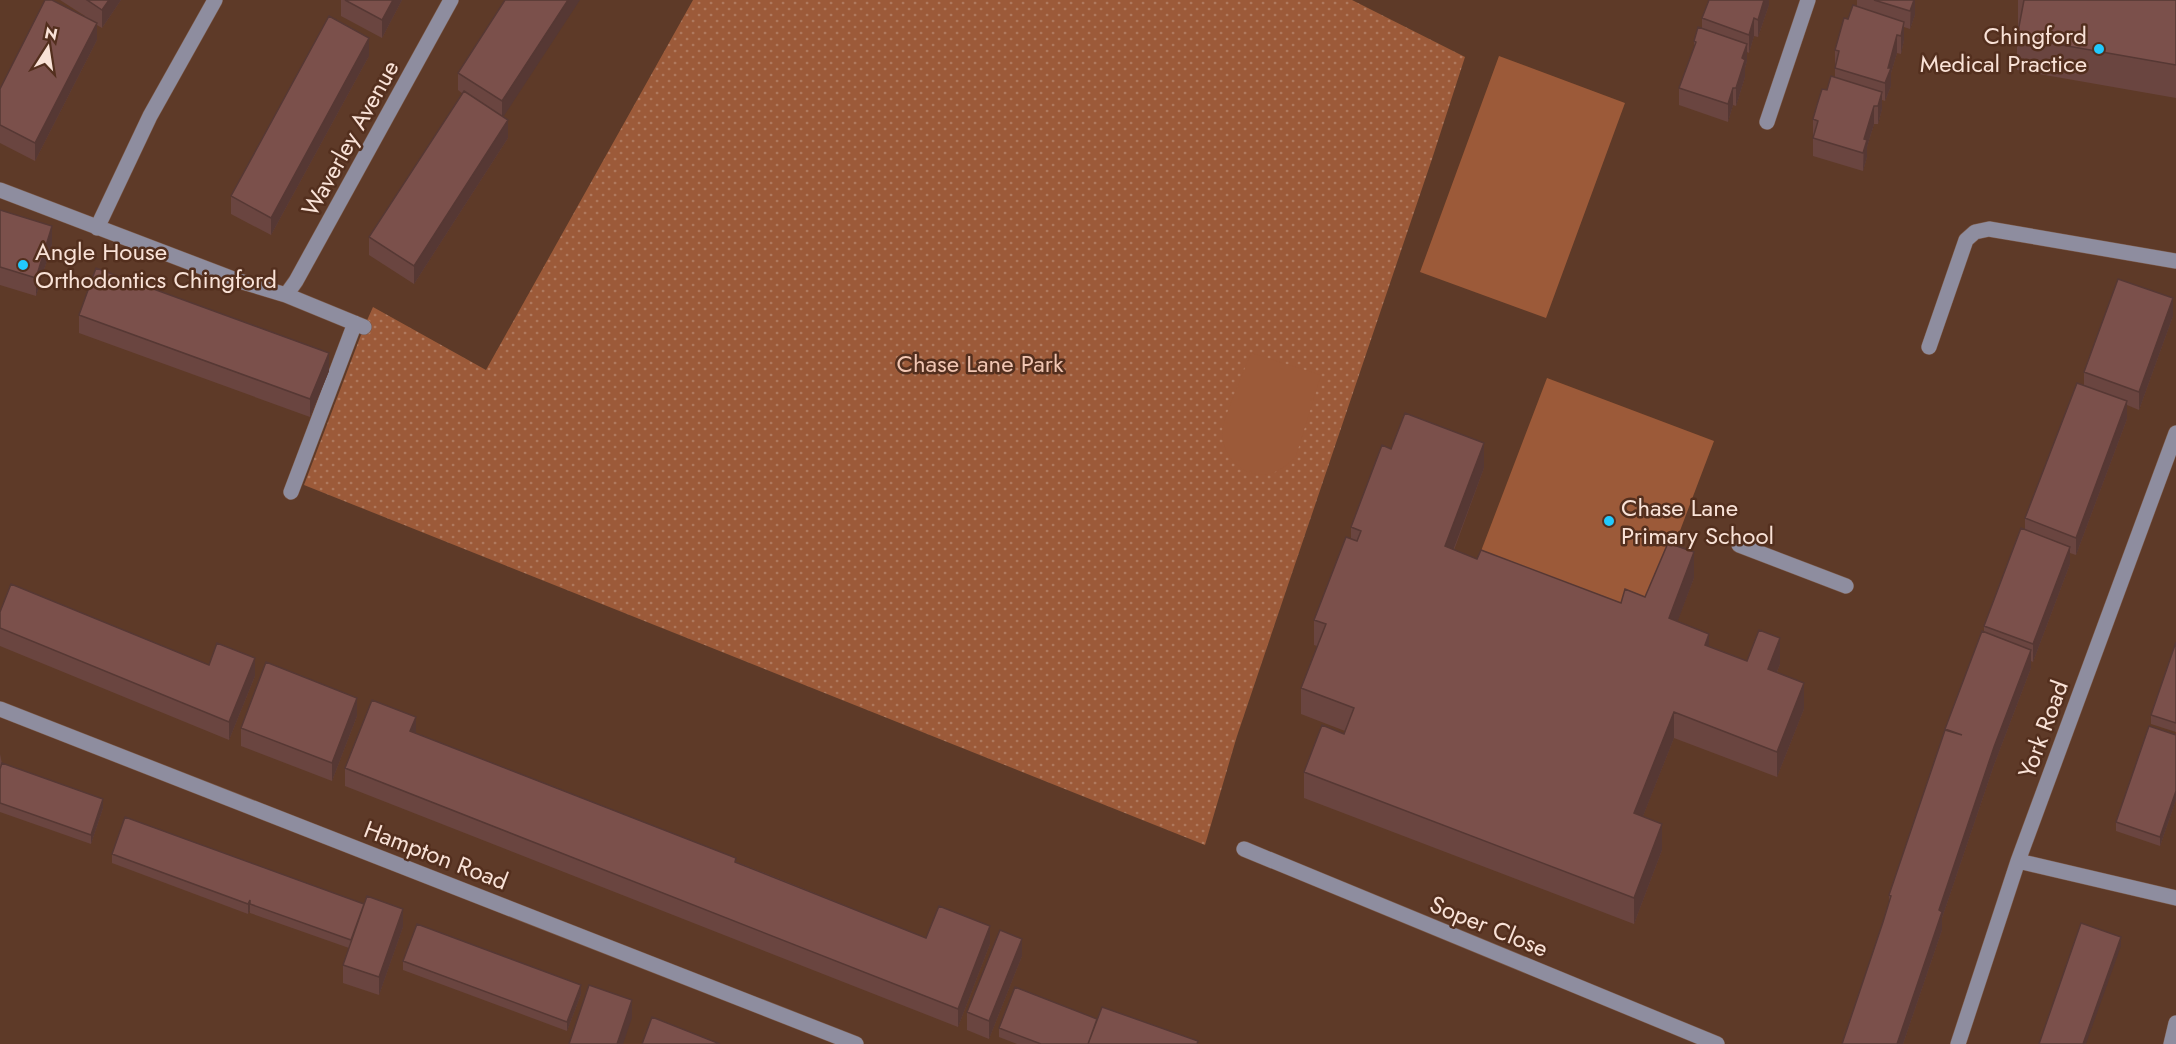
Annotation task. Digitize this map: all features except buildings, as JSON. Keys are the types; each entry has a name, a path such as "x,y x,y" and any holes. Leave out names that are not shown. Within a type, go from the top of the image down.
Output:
{"street":[{"path":"97,228 150,116 215,0"},
{"name":"Waverley Avenue","path":"286,296 302,271 451,0"},
{"path":"1767,122 1808,0"},
{"path":"0,190 359,325 291,492"},
{"path":"1929,347 1966,240 1975,232 1989,230 2176,261"},
{"name":"York Road","path":"1958,1044 2018,861 2176,433"},
{"path":"1739,545 1846,586"},
{"name":"Hampton Road","path":"0,709 856,1044"},
{"name":"Soper Close","path":"1244,849 1717,1044"},
{"path":"2018,861 2176,898"},
{"path":"2171,1044 2176,1023"}],"green space":[{"name":"Chase Lane Park","path":"693,0 1352,0 1465,57 1237,736 1205,845 304,485 373,307 486,370"},
{"path":"1499,56 1625,103 1546,318 1420,272"},
{"path":"1251,353 1321,375 1296,456 1283,468 1261,475 1248,472 1236,465 1228,454 1222,433 1234,394"},
{"path":"1547,378 1714,441 1645,623 1478,559"}],"place":[{"name":"Chingford Medical Practice","path":"2099,49"},
{"name":"Angle House Orthodontics Chingford","path":"23,265"},
{"name":"Chase Lane Primary School","path":"1609,521"}]}
